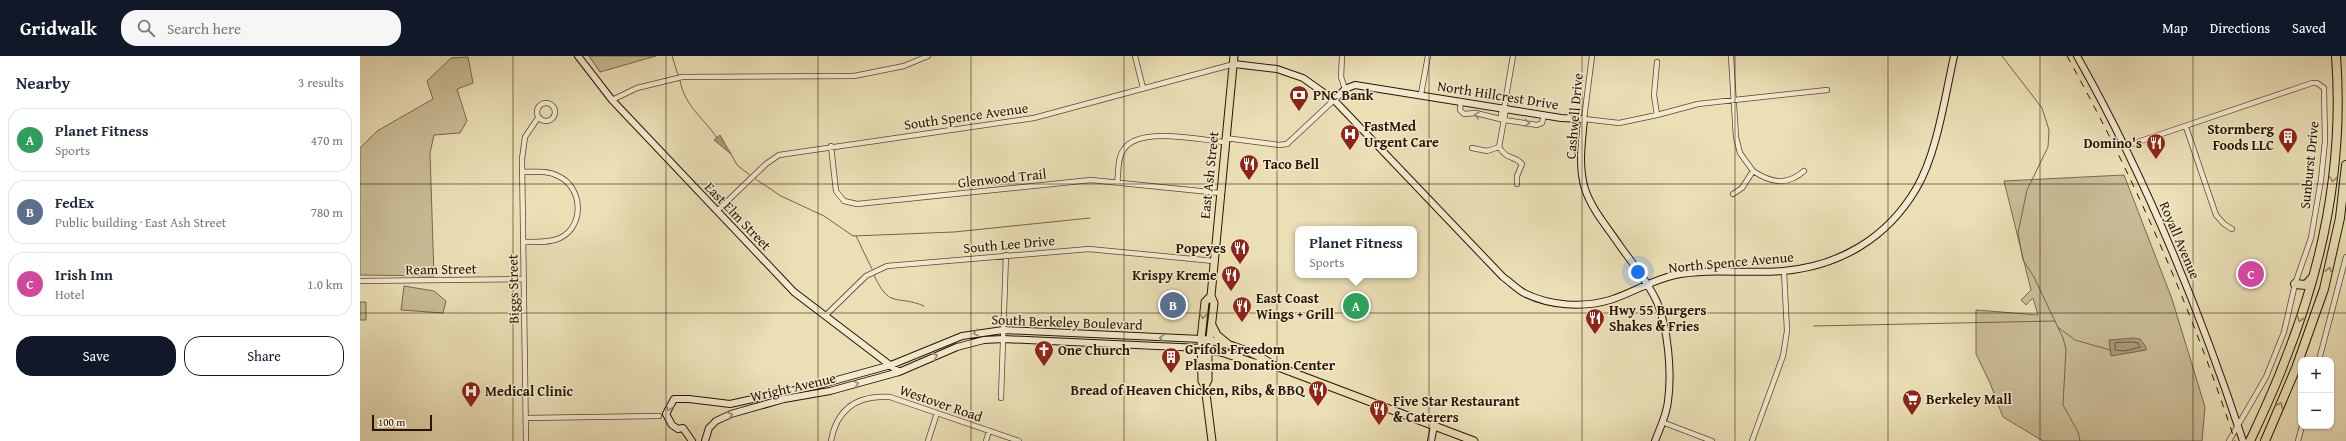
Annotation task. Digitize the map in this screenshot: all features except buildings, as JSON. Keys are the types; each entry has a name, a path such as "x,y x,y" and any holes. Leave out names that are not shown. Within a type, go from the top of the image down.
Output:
{"highway":[{"path":"2250,441 2284,364 2307,299 2328,218 2336,149 2336,56"},
{"path":"2265,441 2296,368 2324,290 2340,218 2346,165"},
{"path":"2295,284 2306,285 2316,268"},
{"path":"2295,284 2306,292 2307,299"}],"main road":[{"name":"East Ash Street","path":"1205,349 1209,340 1214,303 1211,296 1234,60"},
{"name":"East Ash Street","path":"1211,296 1204,302 1201,339 1205,349 1208,380 1205,386 1212,441"},
{"path":"1211,321 1217,335 1231,347"},
{"path":"1201,339 1209,340 1264,359 1273,365 1474,441"},
{"path":"1205,349 1221,350 1262,366 1273,365"}],"street":[{"name":"East Elm Street","path":"578,56 612,100 794,292 899,372"},
{"path":"612,100 637,88 682,78 854,76 904,66 928,56"},
{"path":"1135,56 1143,88"},
{"path":"1118,182 1120,158 1124,150 1132,142 1141,138 1170,136 1279,145 1287,144 1345,89 1341,77 1342,56"},
{"path":"1421,94 1428,56"},
{"path":"1513,56 1504,109 1501,116 1504,120 1499,147 1506,156 1518,160 1522,164 1517,176 1517,184"},
{"name":"Cashwell Drive","path":"1592,56 1584,119 1582,171 1586,190 1592,205 1647,284 1664,320 1668,350 1668,402 1655,441"},
{"path":"1731,56 1736,137 1740,153 1753,171 1763,177 1785,182 1795,179 1804,171"},
{"name":"North Spence Avenue","path":"1234,60 1277,69 1303,78 1334,100 1502,277 1524,293 1546,301 1572,305 1611,300 1647,284 1675,275 1784,271 1824,264 1860,248 1894,222 1917,188 1933,148 1954,56"},
{"name":"Royall Avenue","path":"2076,56 2145,188 2181,272 2243,441"},
{"name":"South Spence Avenue","path":"717,211 752,177 779,155 831,146 1034,118 1143,88 1234,60"},
{"path":"1657,62 1654,95 1657,116"},
{"name":"Sunburst Drive","path":"2123,147 2186,127 2312,83 2317,83 2324,88 2324,141 2321,180 2311,238 2295,284 2284,332 2277,350 2266,377 2237,424 2229,441"},
{"name":"North Hillcrest Drive","path":"1345,89 1355,85 1421,94 1544,115 1619,122 1657,116 1698,104 1827,90"},
{"path":"1461,101 1460,110 1464,114 1476,113 1504,120 1540,125 1544,115"},
{"path":"547,103 553,106 556,112 554,117 549,122 544,122 538,118 537,109 540,104 547,103"},
{"name":"Biggs Street","path":"526,441 522,172 525,137 538,118"},
{"path":"2186,127 2216,215 2224,224 2232,229"},
{"name":"Glenwood Trail","path":"831,146 836,191 844,201 857,204 1091,180 1220,193"},
{"path":"1472,148 1487,151 1499,147"},
{"path":"1733,194 1742,188 1753,171"},
{"path":"522,172 549,172 559,176 568,183 575,193 578,203 575,223 561,238 550,241 523,242"},
{"name":"South Lee Drive","path":"825,316 866,276 887,266 1089,248 1214,261"},
{"path":"1001,398 1006,255"},
{"path":"2320,357 2344,276 2346,256"},
{"path":"1752,441 1783,356 1787,332 1784,271"},
{"name":"Ream Street","path":"360,281 523,279"},
{"name":"South Berkeley Boulevard","path":"891,365 949,340 979,332 1003,330 1201,339"},
{"name":"South Berkeley Boulevard","path":"899,372 957,347 984,340 1002,339 1205,349"},
{"name":"Wright Avenue","path":"766,396 815,386 891,365"},
{"name":"Wright Avenue","path":"705,441 709,428 716,421 731,414 784,399 830,391 899,372"},
{"name":"Westover Road","path":"831,441 833,429 842,414 854,403 873,396 890,397 1020,441"},
{"name":"Wright Avenue","path":"692,441 683,428 678,429 672,425 666,414 674,399 689,399 730,404 757,398"},
{"path":"928,441 937,413"},
{"path":"526,418 659,416"},
{"path":"1662,422 1712,441"},
{"path":"1431,441 1434,426"},
{"path":"2298,441 2301,429"},
{"path":"986,441 989,431"}],"shaded area":[{"path":"589,56 656,56 600,72"},
{"path":"468,57 473,83 457,89 467,121 460,133 434,135 430,153 434,276 360,275 360,148 377,131 433,99 427,81 451,58"},
{"path":"2124,175 2172,299 2205,407 2202,441 2043,441 2003,417 1990,383 1976,354 1976,310 2038,315 2033,298 2026,305 2021,300 2031,290 2004,181"},
{"path":"404,286 434,291 446,301 443,313 401,310"},
{"path":"360,302 366,302 366,320 360,320"}],"water":[{"path":"720,135 731,154 714,140"},
{"path":"2133,338 2140,339 2146,347 2146,350 2111,356 2109,340"}],"waterway":[{"path":"672,56 678,75"},
{"path":"2002,56 2042,108 2049,130 2048,147 2027,190 2018,233 2023,260 2034,277 2063,338 2066,349 2063,405 2078,432 2080,441"},
{"path":"680,81 686,98 717,138"},
{"path":"730,152 737,165 751,176"},
{"path":"754,178 781,196 824,216 853,236 954,232 1090,218"},
{"path":"856,236 872,269"},
{"path":"874,275 880,286 889,297 924,306"},
{"path":"1814,326 2055,321"},
{"path":"2059,328 2075,340 2110,350"}],"railway":[{"path":"2067,56 2116,149 2160,244 2200,342 2235,441"}],"place":[{"name":"PNC Bank","path":"1299,112"},
{"name":"FastMed Urgent Care","path":"1350,151"},
{"name":"Stormberg Foods LLC","path":"2288,154"},
{"name":"Domino's","path":"2156,160"},
{"name":"Taco Bell","path":"1249,181"},
{"name":"Popeyes","path":"1240,265"},
{"name":"Irish Inn","path":"2251,274"},
{"name":"Krispy Kreme","path":"1231,292"},
{"name":"FedEx","path":"1173,305"},
{"name":"Planet Fitness","path":"1356,306"},
{"name":"East Coast Wings + Grill","path":"1242,323"},
{"name":"Hwy 55 Burgers Shakes & Fries","path":"1595,335"},
{"name":"One Church","path":"1044,367"},
{"name":"Grifols Freedom Plasma Donation Center","path":"1171,374"},
{"name":"Bread of Heaven Chicken, Ribs, & BBQ","path":"1318,407"},
{"name":"Medical Clinic","path":"471,408"},
{"name":"Berkeley Mall","path":"1912,416"},
{"name":"Five Star Restaurant & Caterers","path":"1379,426"}]}
